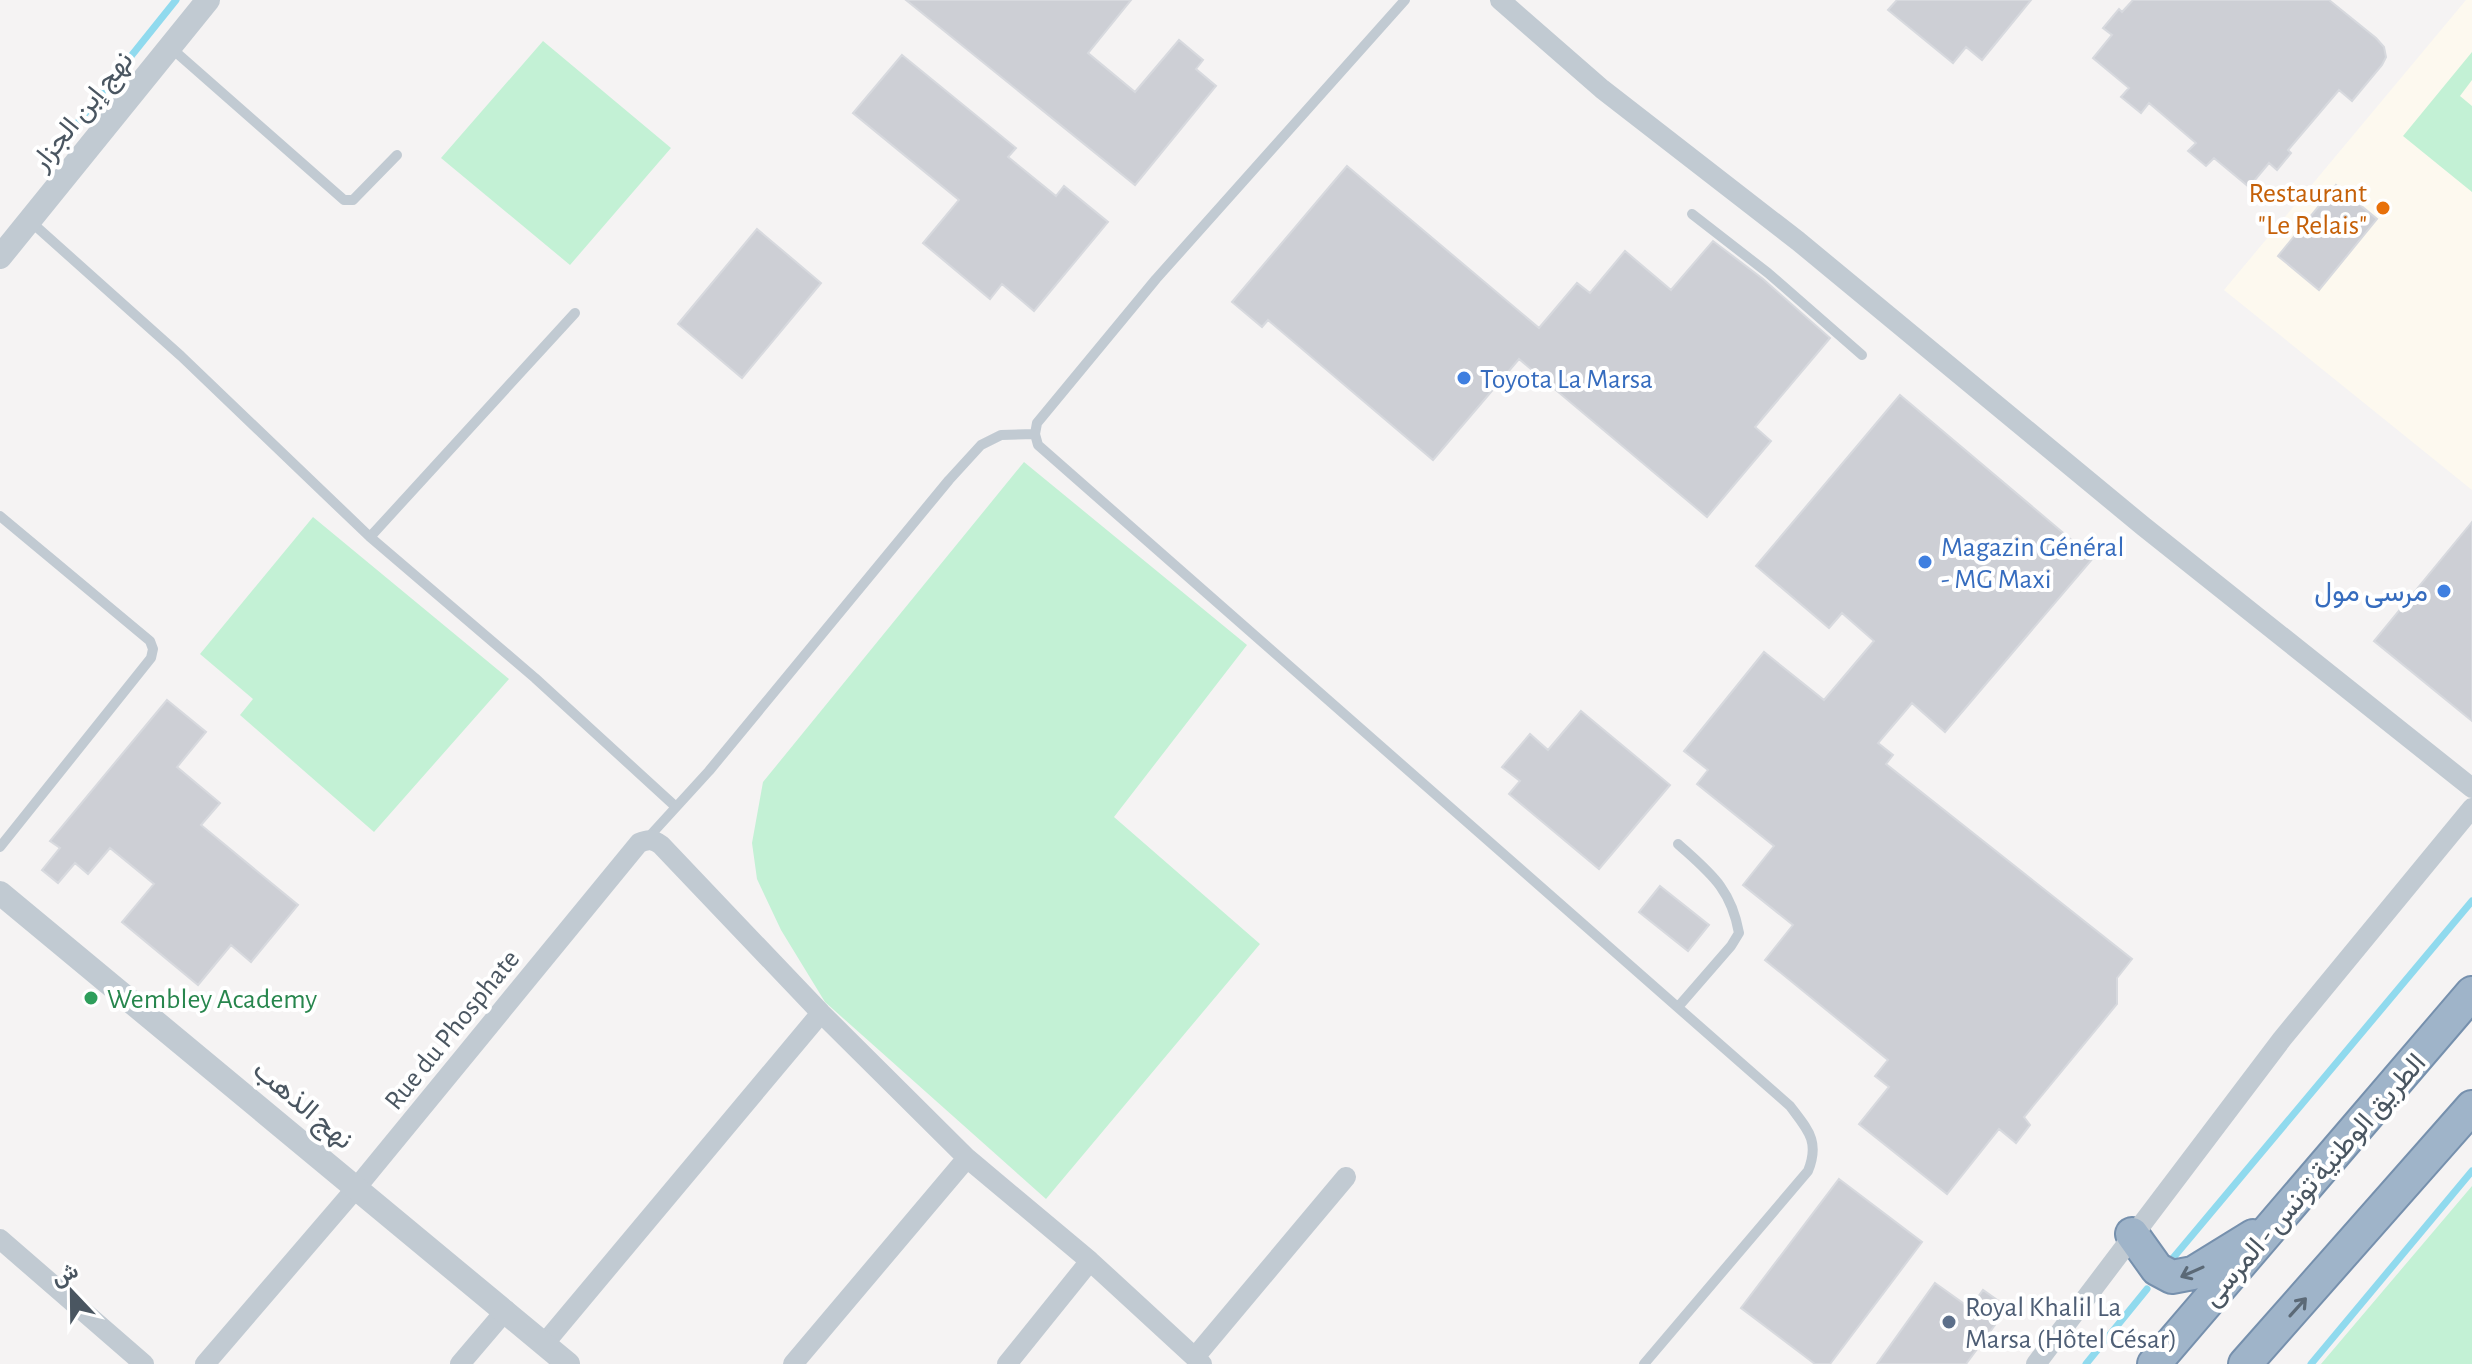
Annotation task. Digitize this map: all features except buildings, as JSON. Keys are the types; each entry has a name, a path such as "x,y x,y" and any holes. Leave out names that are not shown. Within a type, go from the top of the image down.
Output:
{"highway":[{"name":"الطريق الوطنية تونس - المرسى","path":"2154,1364 2472,993"},
{"path":"2245,1364 2472,1107"},
{"path":"2132,1234 2162,1273 2181,1277 2193,1273 2282,1217"}],"street":[{"name":"نهج إبن الجزار","path":"0,257 208,0"},
{"path":"1500,0 1602,89 1798,241 2143,526 2472,788"},
{"path":"2036,1364 2282,1039 2472,808"},
{"path":"646,840 655,840 661,845 821,1013 967,1158 1090,1261 1198,1360 1346,1177"},
{"name":"Rue du Phosphate","path":"205,1364 357,1187 639,843 646,840"},
{"name":"نهج الذهب","path":"0,893 568,1364"},
{"path":"544,1344 821,1013"},
{"path":"793,1364 967,1158"},
{"path":"0,1239 144,1364"},
{"path":"1007,1364 1090,1261"},
{"path":"460,1364 506,1310"}],"lane":[{"path":"1405,0 1156,279 1037,423 1035,434 1038,445 1790,1106 1811,1135 1815,1155 1808,1171 1644,1364"},
{"path":"170,47 344,200 353,200 397,155"},
{"path":"1692,214 1768,273 1862,355"},
{"path":"30,221 181,356 370,537 535,678 676,807"},
{"path":"370,537 575,313"},
{"path":"646,840 709,771 981,445 1001,435 1035,434"},
{"path":"0,516 150,641 153,649 151,658 0,847"},
{"path":"1678,844 1720,883 1736,915 1739,933 1678,1007"}],"shaded area":[{"name":"Restaurant \"Le Relais\"","path":"2466,0 2472,0 2472,490 2224,290"}],"green space":[{"path":"543,41 671,148 570,265 441,158"},
{"path":"2472,52 2472,80 2460,96 2472,106 2472,192 2403,136"},
{"path":"1024,462 1247,645 1114,817 1260,944 1046,1199 825,1002 781,930 757,879 752,843 763,782"},
{"path":"313,517 509,679 374,832 240,715 253,699 200,654"},
{"path":"2472,1186 2472,1364 2321,1364"}],"waterway":[{"path":"67,136 176,0"},
{"path":"2168,1264 2472,901"},
{"path":"2311,1364 2472,1171"},
{"path":"2086,1364 2147,1289"}],"place":[{"name":"Restaurant \"Le Relais\"","path":"2383,208"},
{"name":"Toyota La Marsa","path":"1464,378"},
{"name":"Magazin Général - MG Maxi","path":"1925,562"},
{"name":"مرسى مول","path":"2444,591"},
{"name":"Wembley Academy","path":"91,998"},
{"name":"Royal Khalil La Marsa (Hôtel César)","path":"1949,1322"}]}
